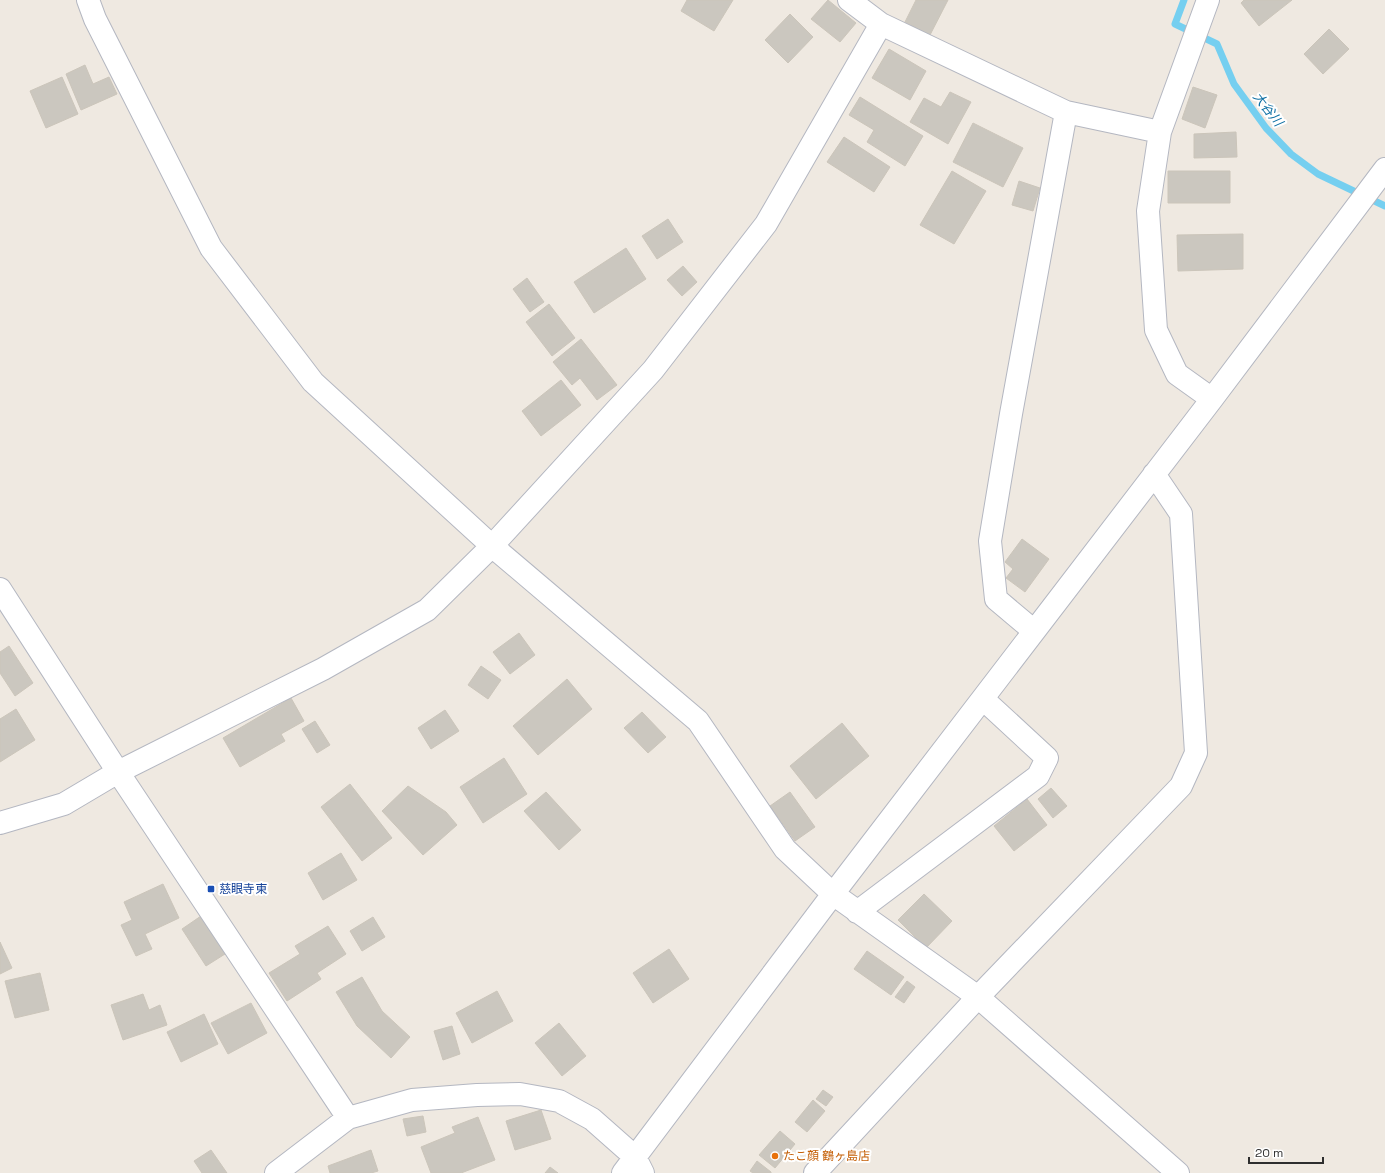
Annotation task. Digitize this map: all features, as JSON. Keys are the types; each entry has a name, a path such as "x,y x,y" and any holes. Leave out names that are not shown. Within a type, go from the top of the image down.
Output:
{"street":[{"path":"88,0 95,19 211,248 313,382 492,546 698,721 785,849 833,894 978,997 1178,1173"},
{"path":"849,0 881,24 1066,112 1160,132"},
{"path":"1208,0 1160,132 1148,210 1156,330 1177,374 1212,399"},
{"path":"0,823 64,804 118,772 323,669 427,610 492,546 653,370 766,224 881,24"},
{"path":"1034,631 996,599 990,541 1011,414 1066,112"},
{"path":"276,1173 348,1118 412,1100 477,1095 520,1094 559,1101 592,1119 633,1168 833,894 1212,399 1385,168"},
{"path":"815,1173 978,997 1181,786 1196,753 1181,514 1154,474"},
{"path":"0,589 118,772 348,1118"},
{"path":"857,912 1038,776 1047,758 983,699"}],"building":[{"path":"687,0 733,0 714,31 681,11"},
{"path":"828,0 856,23 840,42 811,19"},
{"path":"916,0 948,0 930,35 905,22"},
{"path":"1244,0 1292,0 1259,26 1241,3"},
{"path":"790,14 813,37 788,63 765,40"},
{"path":"1329,29 1349,49 1323,74 1304,54"},
{"path":"889,49 926,71 910,100 872,78"},
{"path":"85,65 93,84 109,77 117,94 81,110 66,74"},
{"path":"62,77 78,114 46,128 30,91"},
{"path":"1193,87 1217,95 1205,128 1182,119"},
{"path":"950,92 971,102 948,144 910,122 924,98 941,107"},
{"path":"860,97 923,136 905,166 867,142 874,130 849,115"},
{"path":"973,123 1023,148 1003,187 953,162"},
{"path":"1236,132 1237,157 1194,158 1194,134"},
{"path":"844,137 890,167 874,192 827,162"},
{"path":"952,171 986,191 954,244 920,225"},
{"path":"1168,171 1230,171 1230,203 1168,203"},
{"path":"1019,181 1040,188 1033,211 1012,205"},
{"path":"668,219 683,242 657,259 642,236"},
{"path":"1243,234 1243,269 1178,271 1177,235"},
{"path":"626,248 646,279 594,313 574,282"},
{"path":"683,266 697,282 682,296 667,280"},
{"path":"527,278 544,302 530,312 513,289"},
{"path":"549,304 575,338 552,356 526,322"},
{"path":"581,339 617,385 597,400 580,378 572,385 553,362"},
{"path":"561,380 581,405 541,436 522,411"},
{"path":"1022,539 1049,559 1025,592 1006,578 1013,569 1005,562"},
{"path":"519,633 535,655 510,674 493,652"},
{"path":"9,646 33,683 15,696 0,673 0,652"},
{"path":"481,666 501,680 488,699 468,685"},
{"path":"567,679 592,709 538,755 513,726"},
{"path":"291,698 304,721 281,734 285,741 240,767 223,738"},
{"path":"16,709 35,740 0,762 0,719"},
{"path":"445,710 459,731 431,749 418,728"},
{"path":"642,712 666,737 648,753 624,728"},
{"path":"315,721 330,745 317,753 302,729"},
{"path":"842,723 869,756 816,799 790,766"},
{"path":"504,758 527,794 483,823 460,787"},
{"path":"350,784 392,838 362,861 321,807"},
{"path":"408,786 446,812 457,825 423,855 382,811"},
{"path":"1051,788 1067,806 1053,818 1038,799"},
{"path":"546,792 581,830 559,850 524,811"},
{"path":"790,792 815,827 795,841 770,806"},
{"path":"1027,799 1047,825 1014,851 994,826"},
{"path":"341,853 357,880 323,900 308,873"},
{"path":"163,884 179,918 145,934 152,949 136,956 121,925 132,920 124,902"},
{"path":"924,894 952,921 926,948 898,920"},
{"path":"201,916 225,954 206,966 182,929"},
{"path":"373,917 385,937 362,951 350,931"},
{"path":"328,926 346,954 317,973 321,979 287,1001 269,973 300,954 295,946"},
{"path":"0,942 12,968 0,974"},
{"path":"669,949 689,979 653,1003 633,973"},
{"path":"867,951 904,977 891,995 854,969"},
{"path":"40,973 49,1010 15,1018 5,981"},
{"path":"362,977 382,1011 410,1037 391,1058 357,1026 336,992"},
{"path":"907,981 915,987 904,1003 895,997"},
{"path":"497,991 513,1021 472,1043 456,1013"},
{"path":"143,994 149,1010 160,1005 167,1025 123,1040 111,1005"},
{"path":"251,1003 267,1033 228,1054 211,1023"},
{"path":"204,1014 218,1044 181,1062 167,1032"},
{"path":"559,1023 586,1056 562,1076 535,1043"},
{"path":"452,1026 460,1054 443,1060 434,1031"},
{"path":"823,1090 833,1097 826,1106 816,1099"},
{"path":"813,1100 825,1111 807,1132 795,1122"},
{"path":"541,1110 551,1139 515,1150 506,1121"},
{"path":"423,1116 426,1132 407,1136 403,1119"},
{"path":"478,1117 495,1160 461,1173 431,1173 421,1147 455,1133 452,1127"},
{"path":"780,1131 795,1144 775,1168 759,1155"},
{"path":"211,1150 227,1173 202,1173 194,1161"},
{"path":"371,1150 378,1171 371,1173 330,1173 328,1166"},
{"path":"757,1161 771,1173 753,1173 750,1171"},
{"path":"550,1167 558,1173 545,1173"}],"waterway":[{"name":"大谷川","path":"1184,0 1175,24 1217,44 1234,84 1266,128 1291,154 1318,174 1385,206"}],"place":[{"name":"慈眼寺東","path":"211,889"},
{"name":"たこ顔 鶴ヶ島店","path":"775,1156"}]}
